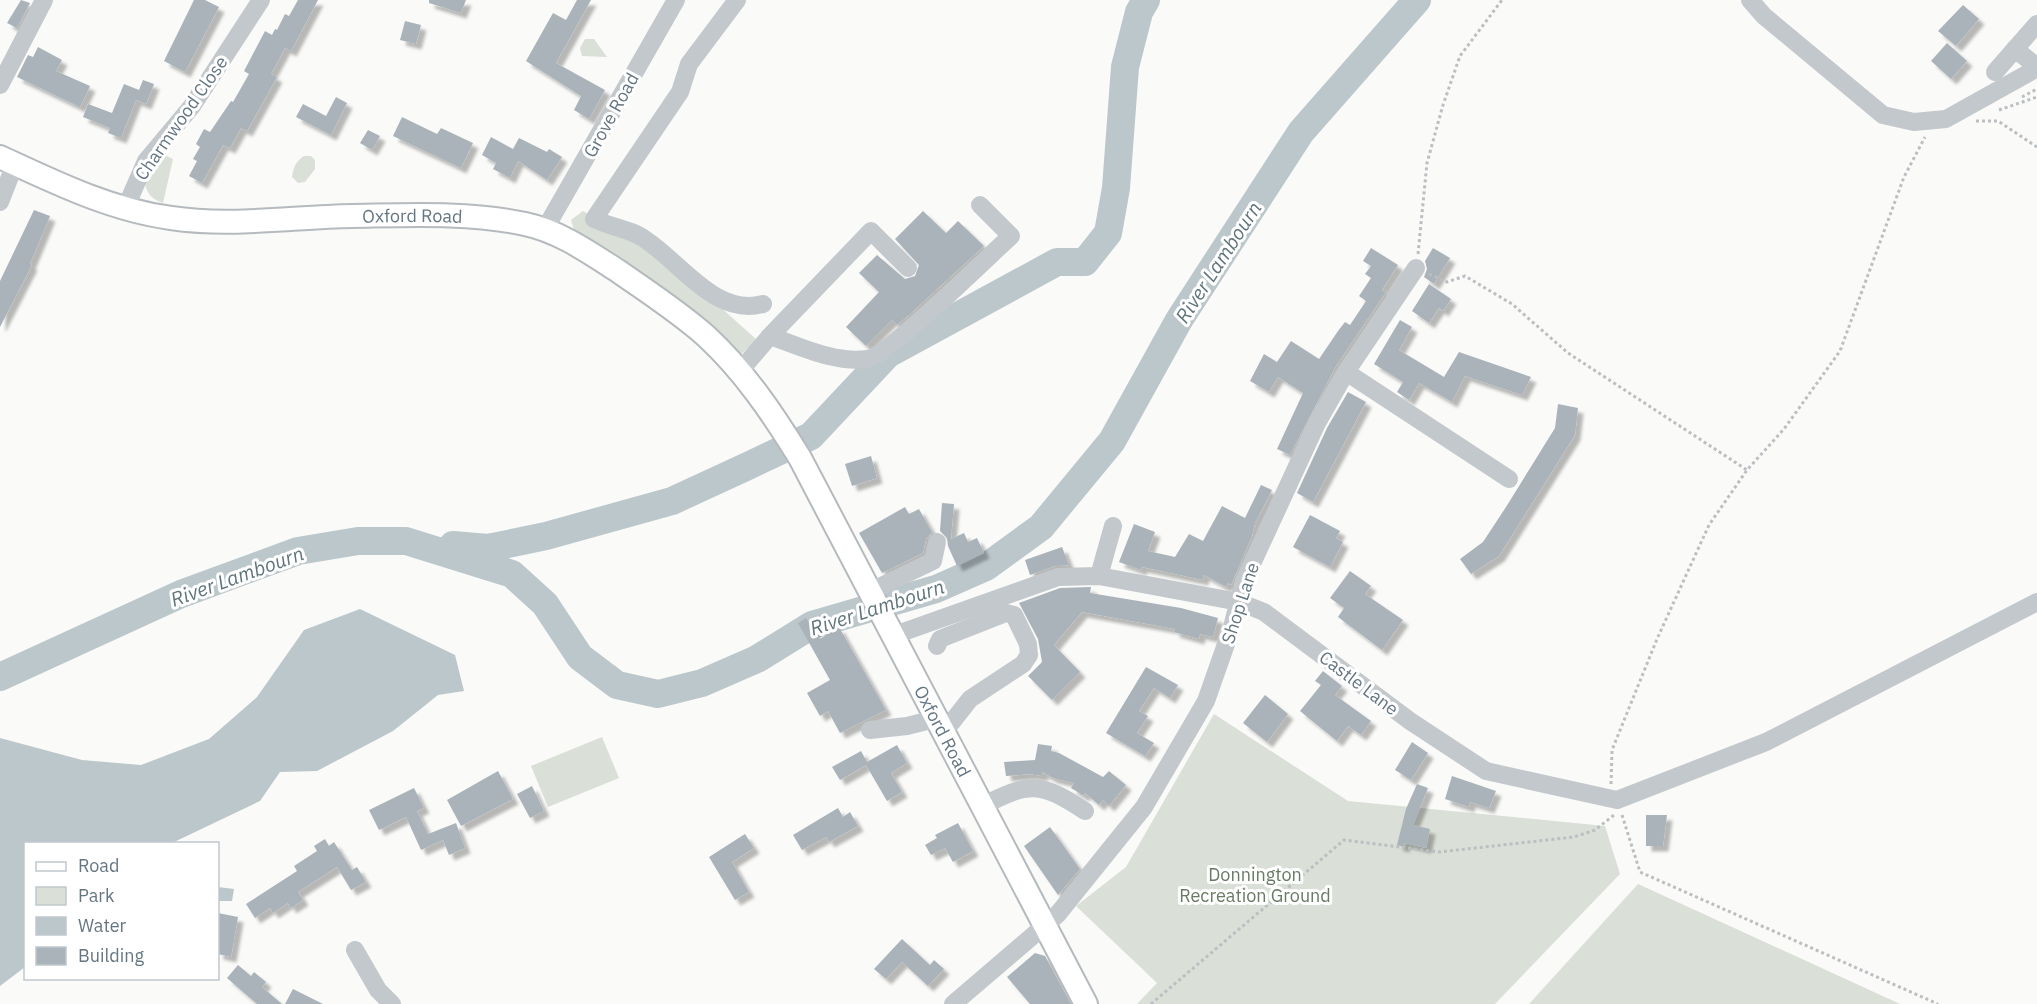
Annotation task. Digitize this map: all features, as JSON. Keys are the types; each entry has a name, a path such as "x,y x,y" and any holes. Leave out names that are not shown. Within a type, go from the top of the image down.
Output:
{"main road":[{"name":"Oxford Road","path":"7,161 125,208 194,221 429,215 495,220 546,230 609,266 680,316 712,342 740,372 770,410 800,458 1086,1004"}],"street":[{"path":"0,85 44,0"},
{"name":"Charmwood Close","path":"125,208 146,161 192,106 261,0"},
{"name":"Grove Road","path":"546,230 676,0"},
{"path":"737,0 689,64 680,92 594,219 644,238 726,304 747,308 764,304"},
{"path":"1750,0 1764,16 1883,115 1914,122 1946,119 2036,65 2015,50"},
{"path":"1995,72 2037,24"},
{"path":"0,202 7,161"},
{"path":"770,336 831,356 869,359 892,345 1011,236 980,205"},
{"path":"740,372 770,336 871,231 908,268"},
{"name":"Shop Lane","path":"953,1004 1046,925 1068,903 1144,807 1206,701 1244,581 1312,434 1346,372 1416,268"},
{"path":"1346,372 1509,479"},
{"path":"1099,576 1113,526"},
{"path":"879,611 933,561 937,542"},
{"name":"Castle Lane","path":"879,611 1058,577 1099,576 1239,602 1263,612 1410,721 1486,771 1617,800"},
{"path":"1617,800 1766,742 2037,602"},
{"path":"870,730 952,722 969,699 1023,664 1029,656 1028,644 1014,615 1006,613 940,639 937,646"},
{"path":"2003,620 2037,617"},
{"path":"982,806 1014,790 1033,787 1061,795 1086,811"},
{"path":"356,950 378,990 392,1004"}],"path":[{"path":"1502,0 1460,56 1443,105 1427,163 1416,268 1447,282 1464,276 1512,304 1568,353 1747,470"},
{"path":"1617,800 1611,786 1612,750 1657,639 1709,525 1747,470 1784,429 1840,351 1904,177 1922,140 1946,119"},
{"path":"1967,121 1998,121 2037,147"},
{"path":"1151,1004 1344,840 1439,852 1450,851 1574,837 1595,830 1620,811 1640,872 1938,1004"}],"green space":[{"path":"585,39 594,39 607,57 582,56 580,48"},
{"path":"162,154 173,159 163,203 149,194 144,178"},
{"path":"304,156 311,156 315,160 315,169 305,182 298,183 292,174 297,162"},
{"path":"583,211 670,262 757,340 739,356 609,253 574,230 571,220"},
{"name":"Donnington Recreation Ground","path":"1214,714 1348,801 1605,826 1620,874 1495,1004 1137,1004 1157,983 1076,906 1126,867"},
{"path":"602,737 619,778 548,807 531,766"},
{"path":"1638,884 1900,1004 1529,1004"}],"water":[{"path":"360,609 455,655 464,691 438,695 393,731 317,771 280,772 260,801 174,842 24,842 24,968 0,986 0,738 82,760 141,765 209,739 257,697 304,630"},
{"path":"219,887 234,889 232,901 219,901"}],"building":[{"path":"21,0 30,3 17,28 7,23"},
{"path":"194,0 205,0 219,7 185,72 164,61"},
{"path":"298,0 318,0 291,51 285,48 271,74 277,77 247,131 241,128 230,148 223,145 202,183 189,176 197,161 193,159 200,147 196,144 204,129 210,132 231,101 233,102 249,74 244,71 265,31 272,35 285,14 289,16"},
{"path":"429,0 466,0 461,13 429,3"},
{"path":"577,0 591,0 556,63 605,90 589,119 574,110 581,96 526,61 553,13 566,20"},
{"path":"1963,5 1979,19 1956,46 1938,31"},
{"path":"405,21 421,25 416,44 400,40"},
{"path":"1947,43 1967,61 1951,79 1931,61"},
{"path":"38,47 62,60 56,71 90,86 80,107 17,77 28,55 33,57"},
{"path":"143,80 154,84 146,104 136,100 121,138 108,133 110,128 83,117 88,104 112,113 124,84 139,90"},
{"path":"336,97 347,103 331,135 296,117 303,104 326,116"},
{"path":"402,117 437,134 441,128 473,143 461,168 393,136"},
{"path":"368,130 380,136 372,150 360,143"},
{"path":"491,137 513,149 519,138 547,152 549,149 562,157 547,180 518,161 510,178 493,169 496,163 482,155"},
{"path":"34,210 50,216 30,264 32,265 0,327 0,281"},
{"path":"923,211 946,233 958,221 984,246 909,315 897,325 892,320 866,346 846,327 879,292 859,273 877,255 905,279 915,276 919,265 895,239"},
{"path":"1371,248 1398,265 1382,290 1386,292 1336,366 1290,455 1277,449 1303,393 1278,377 1269,392 1250,381 1264,354 1277,362 1291,341 1319,359 1345,322 1350,325 1366,301 1359,296 1371,278 1365,274 1371,266 1363,261"},
{"path":"1433,248 1450,258 1434,284 1424,277 1427,269 1425,261"},
{"path":"1429,284 1451,299 1443,311 1439,308 1429,323 1412,311"},
{"path":"1400,320 1412,327 1399,350 1444,377 1459,352 1531,377 1522,395 1465,376 1452,402 1419,383 1409,400 1397,392 1403,382 1374,364"},
{"path":"1348,392 1366,402 1313,502 1297,493 1327,428"},
{"path":"1558,404 1578,408 1575,435 1499,556 1471,574 1460,559 1483,542 1506,507 1555,428"},
{"path":"871,456 877,478 852,486 845,464"},
{"path":"1261,485 1272,490 1255,523 1252,536 1231,585 1228,583 1226,587 1204,575 1203,580 1142,567 1141,570 1119,562 1134,524 1155,532 1148,551 1175,557 1189,534 1203,541 1222,506 1245,518"},
{"path":"942,503 954,504 951,539 964,533 968,542 977,538 984,553 957,566 947,538 940,531"},
{"path":"905,507 909,514 919,509 932,532 926,539 923,553 882,573 859,533"},
{"path":"1310,515 1340,531 1336,538 1343,542 1330,567 1293,547"},
{"path":"1062,547 1069,565 1055,566 1030,575 1025,560"},
{"path":"1350,571 1371,586 1365,594 1403,620 1382,650 1338,617 1344,608 1330,598"},
{"path":"1091,587 1090,593 1181,608 1218,618 1213,637 1200,634 1199,639 1174,632 1175,629 1082,612 1054,645 1080,672 1052,700 1028,676 1042,662 1038,639 1019,603 1060,588"},
{"path":"806,618 820,639 839,627 886,710 840,733 828,711 820,716 807,693 830,680 798,623"},
{"path":"1146,667 1178,685 1170,698 1154,688 1139,711 1148,716 1137,733 1154,743 1145,756 1106,733"},
{"path":"1323,671 1342,686 1335,695 1371,721 1361,735 1348,726 1337,741 1300,711 1321,685 1315,681"},
{"path":"1265,695 1288,714 1267,742 1243,723"},
{"path":"1412,742 1428,753 1411,780 1395,770"},
{"path":"1038,744 1052,746 1051,751 1103,777 1109,771 1126,785 1109,806 1103,800 1099,805 1085,793 1084,796 1071,788 1074,783 1053,778 1042,772 1043,776 1030,774 1006,776 1004,762 1035,760"},
{"path":"897,745 907,763 891,773 902,792 887,801 866,765 840,780 832,767 861,751 867,762"},
{"path":"498,771 513,799 461,826 447,800"},
{"path":"1452,776 1496,791 1489,808 1470,802 1469,807 1445,799"},
{"path":"1417,784 1428,788 1413,825 1430,829 1426,848 1405,843 1404,847 1397,845 1406,809"},
{"path":"532,786 544,811 530,818 517,794"},
{"path":"414,788 424,808 417,811 428,834 456,823 465,848 449,855 443,840 421,850 406,817 379,830 369,810"},
{"path":"838,808 843,817 850,812 858,826 829,842 826,837 802,850 793,835"},
{"path":"1646,815 1667,815 1663,846 1646,846"},
{"path":"958,823 973,851 953,862 945,848 931,855 925,845 937,838 935,835"},
{"path":"1050,827 1080,869 1058,895 1024,846"},
{"path":"745,834 754,848 732,862 749,892 735,900 709,857"},
{"path":"325,839 329,846 334,842 352,870 357,867 366,882 351,890 337,867 298,892 303,900 291,908 288,903 273,913 270,908 255,918 246,904 297,871 294,866 317,851 314,846"},
{"path":"219,913 238,917 231,957 219,954"},
{"path":"902,939 930,965 934,960 944,969 928,986 902,962 886,979 874,969"},
{"path":"1035,953 1045,956 1071,1004 1030,1004 1007,977"},
{"path":"238,965 251,976 254,972 266,982 262,987 282,1004 257,1004 227,978"},
{"path":"293,989 323,1004 285,1004"}],"waterway":[{"path":"453,545 488,548 546,536 672,501 811,436 888,354 1057,262 1085,262 1108,233 1116,188 1125,67 1139,12 1146,0"},
{"name":"River Lambourn","path":"0,677 181,594 298,551 358,541 406,541 512,574 545,604 580,657 617,685 658,694 702,683 757,659 812,625 936,589 986,567 1041,527 1112,441 1179,320 1301,132 1417,0"}]}
